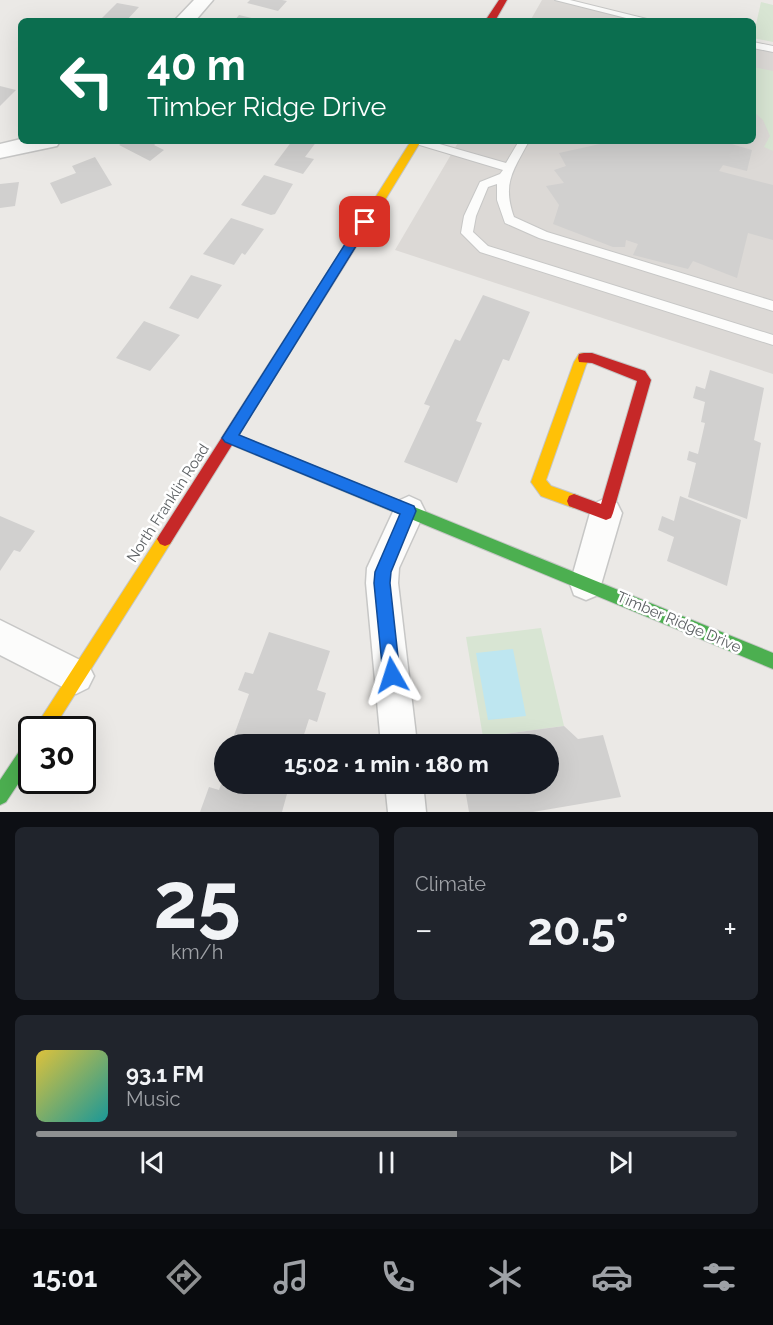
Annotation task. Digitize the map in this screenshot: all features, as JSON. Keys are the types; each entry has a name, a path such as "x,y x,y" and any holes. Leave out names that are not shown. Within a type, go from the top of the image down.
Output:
{"street":[{"path":"187,18 204,0"},
{"path":"492,18 503,0"},
{"path":"0,151 34,144"},
{"name":"North Franklin Road","path":"51,716 230,438 414,144"},
{"path":"586,584 644,380 640,375 592,358 584,358 580,362 538,482 546,491 606,513"},
{"name":"Timber Ridge Drive","path":"230,438 773,661"},
{"path":"398,734 382,583 383,568 409,511"},
{"path":"0,637 76,676"},
{"path":"0,796 18,768"},
{"path":"405,794 407,812"}],"lane":[{"path":"559,0 592,11 633,18"},
{"path":"756,46 773,49"},
{"path":"424,144 506,173"},
{"path":"522,144 506,173 500,195 509,220 543,235 773,306"},
{"path":"506,173 484,185 470,216 466,233 484,249 773,340"}],"shaded area":[{"path":"542,0 564,0 641,18 532,18"},
{"path":"756,45 773,49 773,374 395,250 457,144 756,144"}],"green space":[{"path":"761,2 773,5 773,42 756,39 756,24"},
{"path":"756,68 773,71 773,151 764,147 770,136 763,120 756,114"},
{"path":"541,628 564,726 505,734 482,734 466,637"}],"water":[{"path":"513,649 526,716 488,720 476,653"}],"building":[{"path":"250,0 287,1 278,11 247,3"},
{"path":"117,3 139,7 129,18 102,18"},
{"path":"239,15 252,18 236,18"},
{"path":"0,86 16,90 0,106"},
{"path":"155,144 164,150 150,161 119,145"},
{"path":"290,144 315,144 305,157 314,159 303,174 274,165"},
{"path":"600,144 731,144 752,150 747,171 723,165 719,171 773,185 773,240 748,233 737,278 693,261 688,269 633,255 638,244 626,240 625,247 613,247 553,224 559,205 546,186 564,183 554,170 566,166 559,153"},
{"path":"95,157 112,185 61,204 50,183 76,173 72,166"},
{"path":"264,175 293,184 275,214 271,215 241,205"},
{"path":"19,182 15,206 0,208 0,184"},
{"path":"231,218 264,229 245,255 242,253 234,265 203,254"},
{"path":"191,275 222,285 198,319 169,308"},
{"path":"483,295 530,312 509,361 503,359 476,421 482,423 457,483 404,462 430,406 424,404 455,339 460,341"},
{"path":"144,321 180,335 150,371 116,358"},
{"path":"710,370 764,388 754,440 761,443 747,519 688,497 696,463 687,460 689,451 698,454 705,423 701,422 705,402 693,398 696,386 705,389"},
{"path":"680,496 741,520 727,586 667,561 674,537 658,530 662,516 674,521"},
{"path":"0,516 35,531 20,552 14,550 0,571"},
{"path":"269,632 330,651 317,690 326,693 317,722 309,719 304,734 234,734 249,694 238,690 245,672 253,674"},
{"path":"564,726 578,739 603,735 621,797 533,812 469,812 466,794 559,794 559,734 505,734"},
{"path":"209,787 214,788 214,794 287,794 282,812 200,812"}],"traffic: fast":[{"path":"230,438 773,661"},
{"path":"0,796 18,768"}],"traffic: slow":[{"path":"367,220 414,144"},
{"path":"574,501 546,491 538,482 580,362 584,358"},
{"path":"51,716 165,539"}],"traffic: jam":[{"path":"492,18 503,0"},
{"path":"165,539 367,220"},
{"path":"574,501 606,513 644,380 640,375 592,358 584,358"}],"route":[{"path":"365,222 230,438 409,511 383,568 382,583 392,675"}]}
